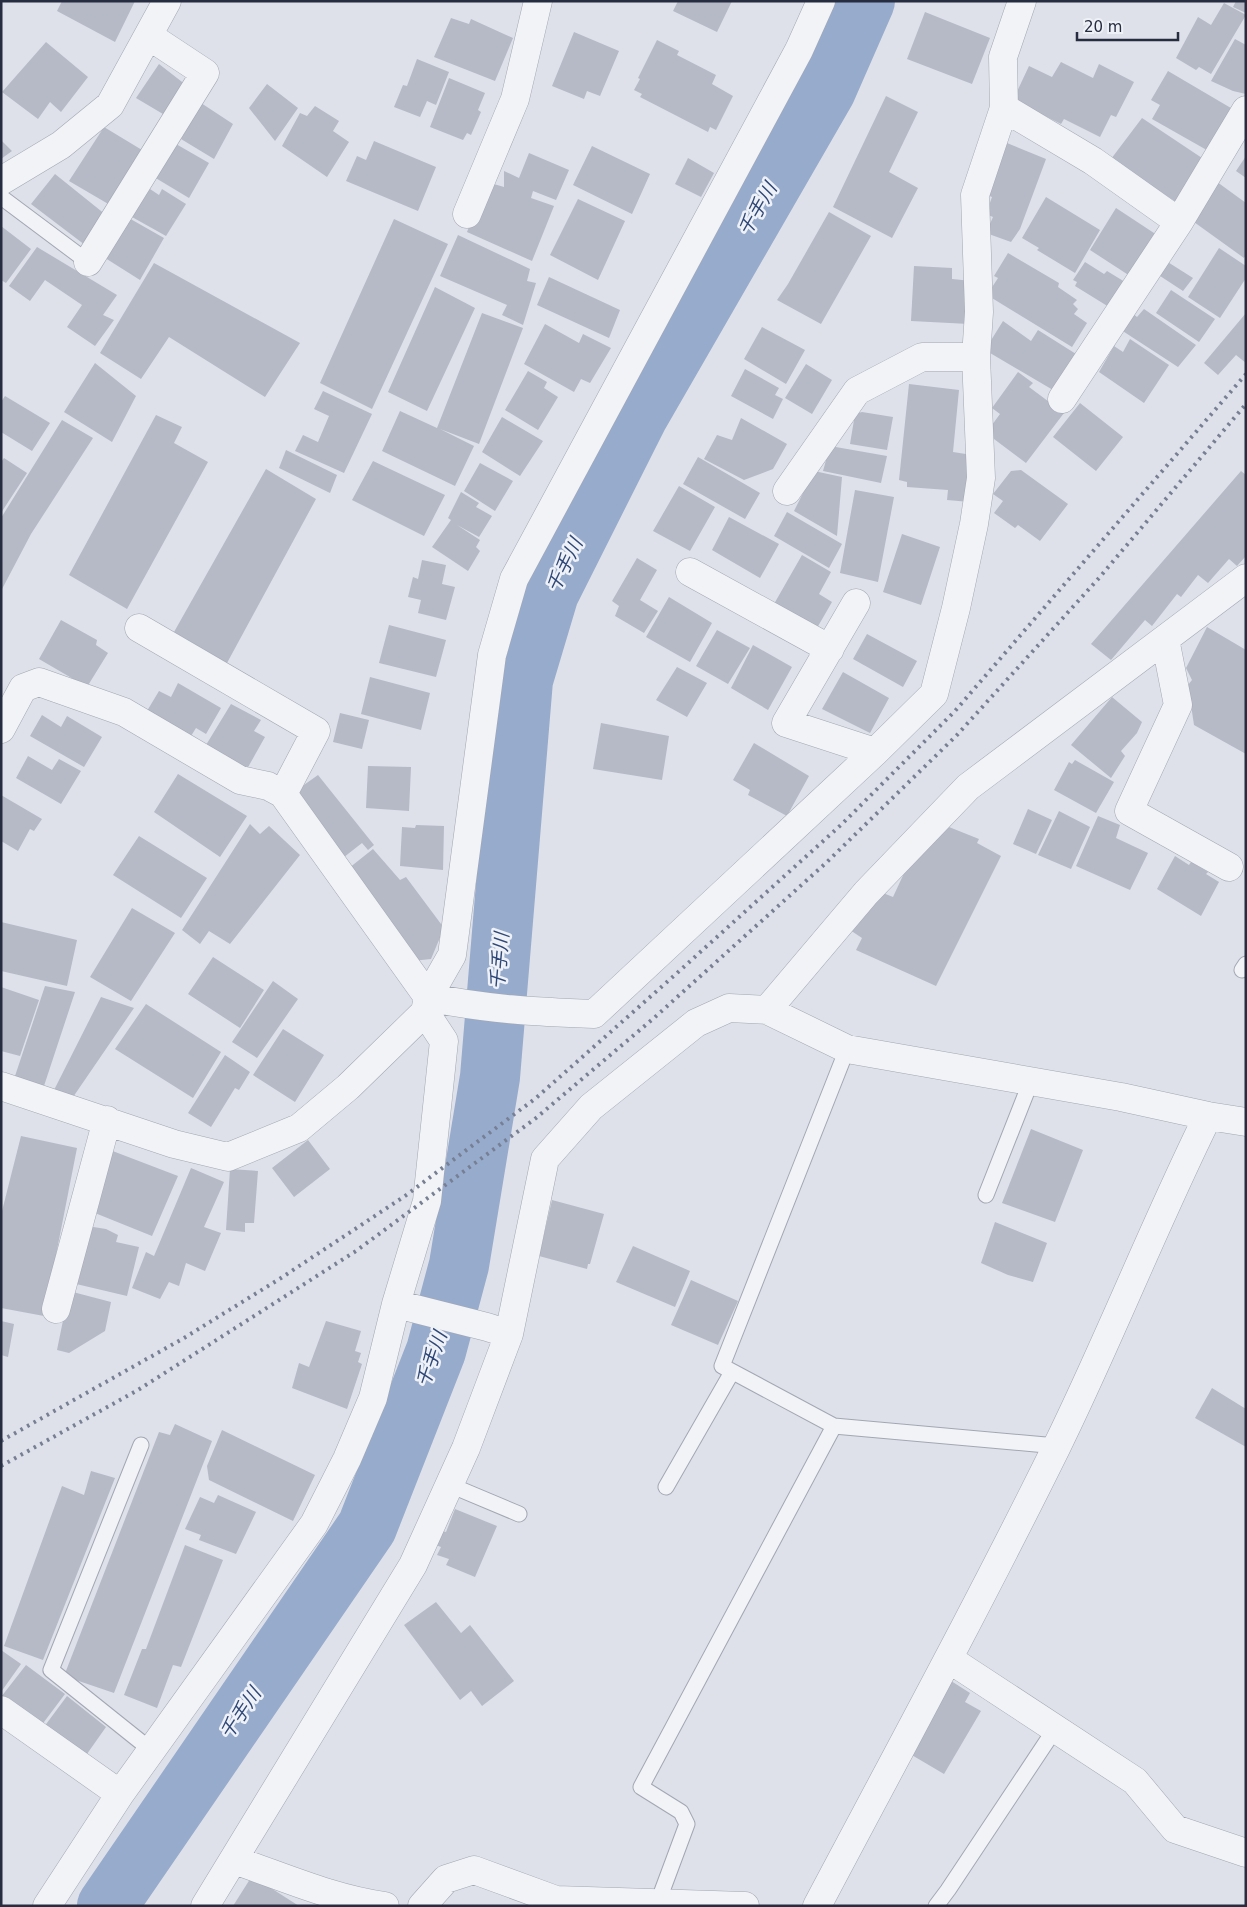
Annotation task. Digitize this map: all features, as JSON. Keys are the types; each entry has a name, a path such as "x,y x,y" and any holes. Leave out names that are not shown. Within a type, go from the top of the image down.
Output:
{"street":[{"path":"1,181 61,145 110,105 167,1"},
{"path":"467,214 514,99 538,1"},
{"path":"1,1086 174,1144 228,1157 299,1128 348,1087 427,1004 452,955 492,656 514,578 799,50 821,1"},
{"path":"427,1004 546,1013 594,1014 875,752 934,694 956,608 974,524 980,478 976,357 979,312 975,195 1004,108 1003,57 1022,1"},
{"path":"88,262 205,73 149,36"},
{"path":"1004,108 1093,161 1179,222"},
{"path":"1062,398 1179,222 1246,110"},
{"path":"787,491 857,392 922,357 976,357"},
{"path":"690,572 830,649"},
{"path":"767,1010 866,893 968,787 1246,578"},
{"path":"856,603 786,723 875,752"},
{"path":"139,628 316,731 283,794"},
{"path":"1165,639 1178,705 1129,811 1229,867"},
{"path":"1,729 23,688 39,682 124,712 240,780 268,786 283,794 427,1004 444,1041 426,1201 403,1306 373,1398 347,1459 314,1524 120,1794 47,1906"},
{"path":"205,1906 414,1565 466,1448 545,1159 591,1107 696,1023 728,1008 767,1010 847,1049 1121,1097 1208,1116 1246,1122"},
{"path":"816,1906 948,1659 1057,1446 1122,1306 1174,1186 1208,1116"},
{"path":"56,1309 107,1120"},
{"path":"403,1306 498,1331"},
{"path":"948,1659 1136,1781 1175,1829 1246,1854"},
{"path":"1,1710 120,1794"},
{"path":"234,1860 339,1896 385,1906"},
{"path":"422,1906 446,1879 474,1870 556,1900 572,1903 658,1902 745,1906"}],"lane":[{"path":"1,197 88,262"},
{"path":"847,1049 722,1366 834,1426 1057,1446"},
{"path":"986,1195 1031,1081"},
{"path":"666,1487 732,1372"},
{"path":"658,1902 687,1824 682,1812 641,1787 834,1426"},
{"path":"140,1445 51,1670 151,1750"},
{"path":"450,1485 519,1514"},
{"path":"936,1906 1055,1729"}],"building":[{"path":"62,1 135,1 115,42 57,11"},
{"path":"678,1 732,1 717,32 673,11"},
{"path":"1236,1 1246,1 1246,13 1233,7"},
{"path":"1224,3 1246,15 1211,74 1199,67 1196,70 1176,58 1198,17 1211,25"},
{"path":"925,12 990,38 972,84 907,59"},
{"path":"451,18 469,24 471,19 513,38 495,81 434,57"},
{"path":"574,32 619,51 600,96 587,91 584,99 552,86"},
{"path":"1235,39 1246,45 1246,94 1233,91 1211,81"},
{"path":"657,40 679,51 677,55 716,75 712,84 733,96 716,130 710,127 708,132 640,97 642,94 634,90"},
{"path":"46,42 88,77 61,112 50,102 38,119 2,92"},
{"path":"417,59 449,72 436,105 427,101 420,117 394,107 403,85 407,86"},
{"path":"1061,62 1093,78 1099,64 1134,82 1116,117 1111,115 1100,137 1064,119 1061,124 1013,100 1029,66 1052,77"},
{"path":"159,64 186,85 168,117 136,98"},
{"path":"1168,71 1236,111 1212,153 1152,119 1160,105 1151,100"},
{"path":"449,78 485,93 478,110 481,112 471,135 467,133 463,140 430,127"},
{"path":"267,84 298,108 275,141 249,108"},
{"path":"886,96 918,112 889,172 918,188 892,238 833,207"},
{"path":"201,103 233,124 214,159 181,139"},
{"path":"315,106 339,121 333,131 349,142 327,177 282,146 300,113 307,116"},
{"path":"1142,118 1208,162 1179,204 1111,159"},
{"path":"104,127 142,150 110,205 69,181"},
{"path":"1,140 12,151 1,159"},
{"path":"374,141 436,167 418,211 346,181 357,156 366,160"},
{"path":"1002,141 1046,159 1020,229 1011,242 986,233 993,217 986,214 992,197 982,193"},
{"path":"176,144 209,163 189,198 154,177"},
{"path":"592,146 650,174 632,214 573,185"},
{"path":"529,153 569,170 556,200 533,191 531,198 554,206 532,261 467,232 487,182 504,187 504,171 519,178"},
{"path":"1246,156 1246,178 1236,171"},
{"path":"688,158 714,173 701,197 675,184"},
{"path":"55,174 106,215 85,245 31,204"},
{"path":"1213,179 1246,203 1246,255 1244,258 1187,217"},
{"path":"150,189 159,195 162,189 186,204 166,236 132,217"},
{"path":"1046,197 1100,230 1075,273 1037,250 1039,248 1022,238"},
{"path":"578,199 625,221 598,280 550,255"},
{"path":"1116,208 1157,235 1130,276 1090,250"},
{"path":"829,212 871,236 821,324 777,300"},
{"path":"127,217 164,238 140,280 102,256"},
{"path":"394,219 448,244 372,409 320,383"},
{"path":"1,226 31,249 6,283 1,280"},
{"path":"458,235 530,269 527,281 536,283 523,325 502,315 507,305 440,276"},
{"path":"37,247 117,295 103,315 114,320 95,346 67,327 82,305 45,280 30,301 9,286"},
{"path":"1219,248 1246,266 1246,278 1220,318 1188,297"},
{"path":"1008,253 1059,283 1058,287 1077,300 1073,304 1078,309 1074,314 1087,323 1072,347 987,295 998,278 994,276"},
{"path":"1163,259 1193,278 1183,291 1154,272"},
{"path":"1085,262 1104,274 1107,271 1125,282 1109,307 1075,286 1077,282 1073,280"},
{"path":"154,263 300,343 265,397 169,337 141,379 100,353"},
{"path":"914,266 952,268 952,279 972,281 969,324 911,321"},
{"path":"549,277 620,310 609,338 537,305"},
{"path":"435,287 475,308 427,411 388,392"},
{"path":"1171,290 1215,319 1199,342 1156,313"},
{"path":"1126,308 1137,317 1144,309 1196,345 1178,367 1115,326"},
{"path":"482,313 523,328 479,444 440,429 474,446 455,486 382,451 400,411 437,428"},
{"path":"1246,313 1246,363 1236,355 1218,375 1204,363"},
{"path":"1003,321 1031,341 1038,330 1076,354 1053,390 985,350"},
{"path":"545,324 579,343 583,334 611,348 590,383 581,379 574,392 524,364"},
{"path":"762,327 805,350 786,384 744,359"},
{"path":"1130,339 1169,365 1144,403 1099,372 1114,346 1123,352"},
{"path":"95,363 136,396 112,442 64,412"},
{"path":"806,364 832,380 812,414 785,398"},
{"path":"745,369 779,388 775,395 783,399 773,419 731,396"},
{"path":"528,371 547,382 544,388 558,397 538,430 505,410"},
{"path":"1018,372 1033,383 1029,387 1064,413 1026,463 986,433 1000,414 992,408"},
{"path":"909,384 959,390 953,452 972,455 970,502 947,500 948,490 907,487 907,482 899,480"},
{"path":"323,391 372,414 344,473 295,451 303,435 318,442 329,416 314,409"},
{"path":"5,396 50,423 32,451 1,432 1,402"},
{"path":"1080,403 1123,437 1096,471 1053,437"},
{"path":"862,412 893,417 887,450 850,444 855,414"},
{"path":"156,415 182,427 174,443 208,462 127,609 69,575"},
{"path":"502,417 543,441 520,476 482,452"},
{"path":"741,418 787,444 773,469 744,480 704,459 717,435 732,440"},
{"path":"62,420 93,438 31,534 1,591 1,518"},
{"path":"830,446 887,456 881,483 823,471"},
{"path":"286,450 337,475 330,493 279,468"},
{"path":"698,457 760,493 745,519 683,484"},
{"path":"4,458 27,473 1,513 1,462"},
{"path":"373,461 445,495 424,536 352,500"},
{"path":"480,463 513,481 495,511 464,491"},
{"path":"266,469 316,499 227,663 174,632"},
{"path":"1021,470 1068,504 1040,541 1018,525 1015,528 994,513 1003,501 993,494 1011,471"},
{"path":"814,471 842,477 837,536 794,511"},
{"path":"1241,471 1246,475 1246,556 1237,566 1229,559 1208,583 1198,575 1181,597 1177,594 1152,626 1145,620 1111,660 1091,644"},
{"path":"679,486 715,507 690,551 653,531"},
{"path":"855,490 894,497 878,582 840,573"},
{"path":"461,492 479,503 476,507 492,516 479,537 457,525 480,540 476,547 480,551 468,571 432,547 451,520 448,518"},
{"path":"787,512 842,544 829,568 774,536"},
{"path":"729,517 779,544 760,578 712,550"},
{"path":"902,534 940,547 921,605 883,592"},
{"path":"802,555 831,572 819,594 832,602 817,628 774,604"},
{"path":"637,558 657,570 640,600 658,611 644,633 615,616 619,606 612,601"},
{"path":"422,560 446,565 442,584 455,587 446,620 418,613 421,600 408,597 413,577 418,579"},
{"path":"669,597 712,623 690,662 646,637"},
{"path":"61,620 97,640 96,645 108,653 87,687 39,659"},
{"path":"389,625 446,640 436,677 379,663"},
{"path":"1207,627 1246,650 1246,754 1194,725 1188,685 1192,680 1186,668"},
{"path":"717,630 750,648 728,684 696,666"},
{"path":"867,634 917,661 903,687 853,659"},
{"path":"753,645 792,667 768,710 731,688"},
{"path":"677,667 707,683 687,717 656,700"},
{"path":"843,672 889,698 870,733 822,709"},
{"path":"370,677 430,693 421,730 361,714"},
{"path":"178,683 221,708 206,734 196,728 191,736 147,711 159,691 171,697"},
{"path":"1112,697 1142,722 1137,733 1121,751 1125,756 1111,778 1071,745"},
{"path":"231,704 261,720 254,731 265,737 247,769 206,745"},
{"path":"340,713 369,720 362,749 333,742"},
{"path":"42,715 61,727 67,716 102,737 84,767 30,736"},
{"path":"601,723 669,736 662,780 593,769"},
{"path":"754,743 809,776 787,816 748,795 750,790 733,780"},
{"path":"28,756 52,770 59,759 81,771 61,804 16,778"},
{"path":"1075,760 1114,782 1096,813 1054,790 1069,762 1072,764"},
{"path":"368,766 411,767 409,811 366,808"},
{"path":"178,774 247,816 220,857 154,812"},
{"path":"318,775 374,845 368,850 362,843 339,861 294,792"},
{"path":"1,795 42,819 34,831 30,829 18,851 1,841"},
{"path":"1028,809 1052,820 1036,854 1013,844"},
{"path":"1059,811 1090,827 1071,869 1038,855"},
{"path":"1098,816 1120,825 1116,838 1148,853 1130,890 1076,866"},
{"path":"250,824 260,834 269,826 300,855 230,944 209,931 200,944 182,930"},
{"path":"416,825 444,826 443,870 400,866 402,827 415,828"},
{"path":"949,827 979,839 977,843 1001,856 936,986 856,950 862,938 850,930 883,893 893,897 906,869"},
{"path":"139,836 207,878 181,918 113,875"},
{"path":"373,849 400,880 406,877 444,928 431,959 412,961 344,872"},
{"path":"1175,856 1189,865 1191,862 1208,872 1206,874 1219,882 1201,916 1157,889"},
{"path":"132,908 175,933 131,1001 90,977"},
{"path":"1,922 77,940 67,986 1,971"},
{"path":"213,957 264,990 240,1028 188,994"},
{"path":"273,981 298,999 257,1058 232,1042"},
{"path":"45,986 75,992 41,1095 12,1085"},
{"path":"1,987 39,1000 20,1056 1,1051"},
{"path":"101,997 134,1008 69,1103 51,1096"},
{"path":"146,1004 221,1052 193,1098 115,1049"},
{"path":"283,1029 324,1055 295,1102 253,1075"},
{"path":"225,1055 250,1072 239,1090 235,1088 211,1127 188,1113"},
{"path":"1031,1129 1083,1150 1055,1222 1002,1203"},
{"path":"21,1136 77,1148 44,1316 1,1308 1,1215"},
{"path":"308,1140 330,1169 294,1197 272,1168"},
{"path":"110,1150 178,1176 152,1236 90,1211"},
{"path":"191,1168 224,1182 204,1227 221,1233 205,1271 186,1263 179,1286 169,1282 160,1299 132,1288 146,1252 154,1256"},
{"path":"230,1169 258,1171 254,1223 245,1223 245,1232 226,1230"},
{"path":"552,1200 604,1214 587,1269 539,1256"},
{"path":"995,1222 1047,1243 1033,1282 1008,1275 981,1263"},
{"path":"87,1226 106,1229 118,1235 116,1242 139,1247 127,1296 72,1283"},
{"path":"633,1246 690,1271 675,1307 616,1282"},
{"path":"691,1280 738,1301 718,1345 671,1325"},
{"path":"69,1291 111,1302 105,1331 69,1353 57,1350"},
{"path":"1,1321 14,1324 8,1357 1,1355"},
{"path":"326,1321 361,1331 355,1351 361,1353 358,1362 362,1364 347,1409 292,1388 299,1363 309,1367"},
{"path":"1212,1388 1246,1409 1246,1447 1195,1418"},
{"path":"175,1424 212,1441 114,1693 64,1676 159,1432 170,1435"},
{"path":"222,1430 315,1475 293,1521 209,1480 207,1466"},
{"path":"91,1471 115,1478 43,1660 4,1646 62,1486 84,1495"},
{"path":"218,1495 256,1512 236,1554 199,1540 201,1535 185,1529 200,1497 214,1503"},
{"path":"455,1509 497,1526 475,1577 446,1565 449,1559 437,1555 441,1547 433,1544 439,1530 446,1532"},
{"path":"185,1545 223,1560 181,1667 173,1665 157,1708 124,1695 142,1649 146,1649"},
{"path":"436,1602 461,1633 470,1625 514,1681 482,1706 471,1691 460,1700 404,1625"},
{"path":"1,1650 21,1664 1,1692"},
{"path":"26,1665 65,1694 38,1730 1,1697"},
{"path":"948,1679 970,1693 965,1702 981,1711 944,1774 905,1751"},
{"path":"67,1696 106,1727 82,1761 41,1731"},
{"path":"252,1876 299,1906 233,1906"}],"waterway":[{"name":"千手川","path":"107,1906 367,1527 436,1351 459,1265 490,1077 523,680 549,593 638,416 826,90 865,1"}],"railway":[{"path":"1,1441 184,1338 281,1278 405,1196 536,1098 842,824 955,711 1246,374"},
{"path":"1,1466 138,1390 356,1251 536,1118 654,1018 827,862 957,735 1099,578 1246,404"}]}
